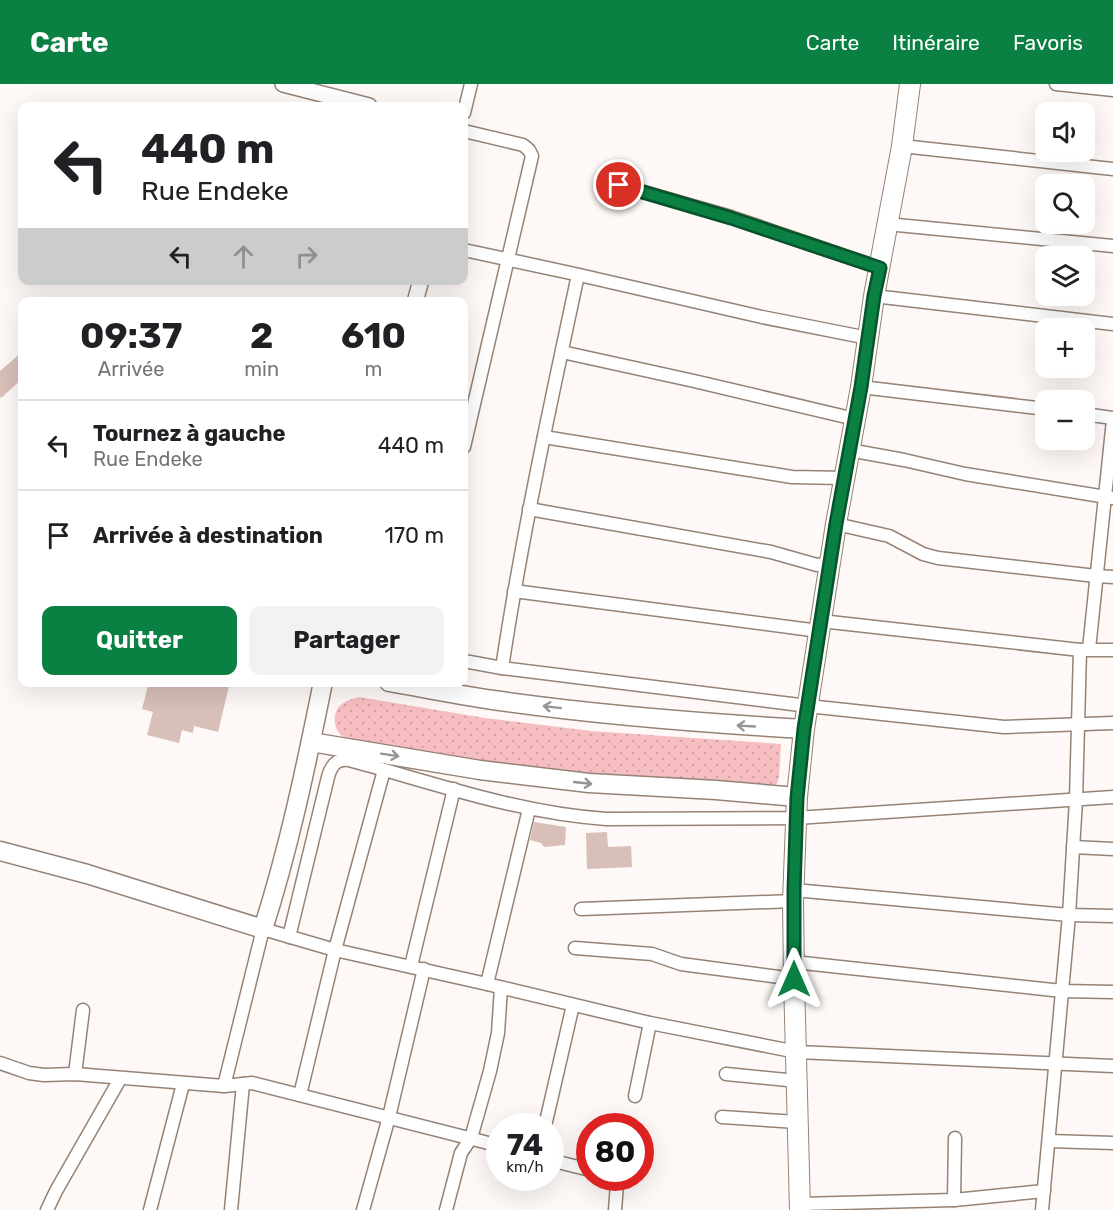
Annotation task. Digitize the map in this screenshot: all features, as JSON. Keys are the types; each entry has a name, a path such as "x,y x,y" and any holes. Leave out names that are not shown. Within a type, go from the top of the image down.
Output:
{"highway":[{"path":"800,1207 794,970 797,798 804,729 836,524 902,146 910,84"}],"main road":[{"path":"0,851 87,874 263,929 284,860 322,687"},
{"path":"418,687 493,700 615,715 804,729"},
{"path":"311,742 480,770 589,783 716,790 797,798"}],"street":[{"path":"283,84 353,102"},
{"path":"467,102 471,84"},
{"path":"1056,84 1113,90"},
{"path":"468,132 523,145 532,156 468,430"},
{"path":"902,146 1113,170"},
{"path":"619,185 731,218 880,268"},
{"path":"887,224 1113,246"},
{"path":"468,251 762,317 868,338"},
{"path":"502,668 530,508 578,275"},
{"path":"874,296 1113,324"},
{"path":"562,351 855,419"},
{"path":"861,387 1035,408"},
{"path":"1042,1210 1070,915 1078,724 1084,650 1109,498 1113,418 1095,416"},
{"path":"544,437 792,477 844,478"},
{"path":"849,450 965,474 1109,498"},
{"path":"530,508 771,552 817,564 831,563"},
{"path":"836,524 888,537 923,554 938,558 1113,577"},
{"path":"514,591 820,626 1084,650 1113,650"},
{"path":"468,662 502,668 808,706 1004,727 1113,723"},
{"path":"289,937 330,770 336,762 344,759 529,809 606,819 796,818 1113,796"},
{"path":"300,1095 335,950 384,770"},
{"path":"411,966 454,789"},
{"path":"487,984 529,809"},
{"path":"1073,847 1113,849"},
{"path":"581,909 794,895 1070,915 1113,916"},
{"path":"224,1086 263,929 335,950 650,1023 797,1052 1113,1066"},
{"path":"575,948 652,954 681,964 794,970 1062,991 1113,992"},
{"path":"363,1210 389,1117 424,969"},
{"path":"446,1210 461,1153 471,1138 490,1071 498,1033 501,988"},
{"path":"548,1113 573,1005"},
{"path":"75,1074 83,1010"},
{"path":"635,1096 650,1023"},
{"path":"0,1063 29,1073 44,1075 75,1074 224,1086 261,1084 486,1142"},
{"path":"726,1074 797,1081"},
{"path":"47,1210 120,1078"},
{"path":"150,1210 183,1083"},
{"path":"231,1210 243,1084"},
{"path":"722,1117 797,1122"},
{"path":"954,1200 955,1138"},
{"path":"1049,1141 1113,1143"},
{"path":"615,1210 616,1191"},
{"path":"800,1207 954,1200 1044,1191"}],"shaded area":[{"path":"359,697 485,718 591,731 781,744 779,777 777,784 772,787 595,776 533,769 366,743 342,736 335,725 338,708 343,703"}],"building":[{"path":"18,355 18,383 1,398 0,396 0,371"},
{"path":"148,687 229,687 218,732 194,726 193,733 182,730 179,743 147,735 153,712 142,709"},
{"path":"534,822 566,827 565,845 544,847 541,843 530,840"},
{"path":"607,832 608,847 631,846 632,867 587,869 586,833"}],"route":[{"path":"619,185 731,218 880,268 804,729 797,798 794,979"}]}
